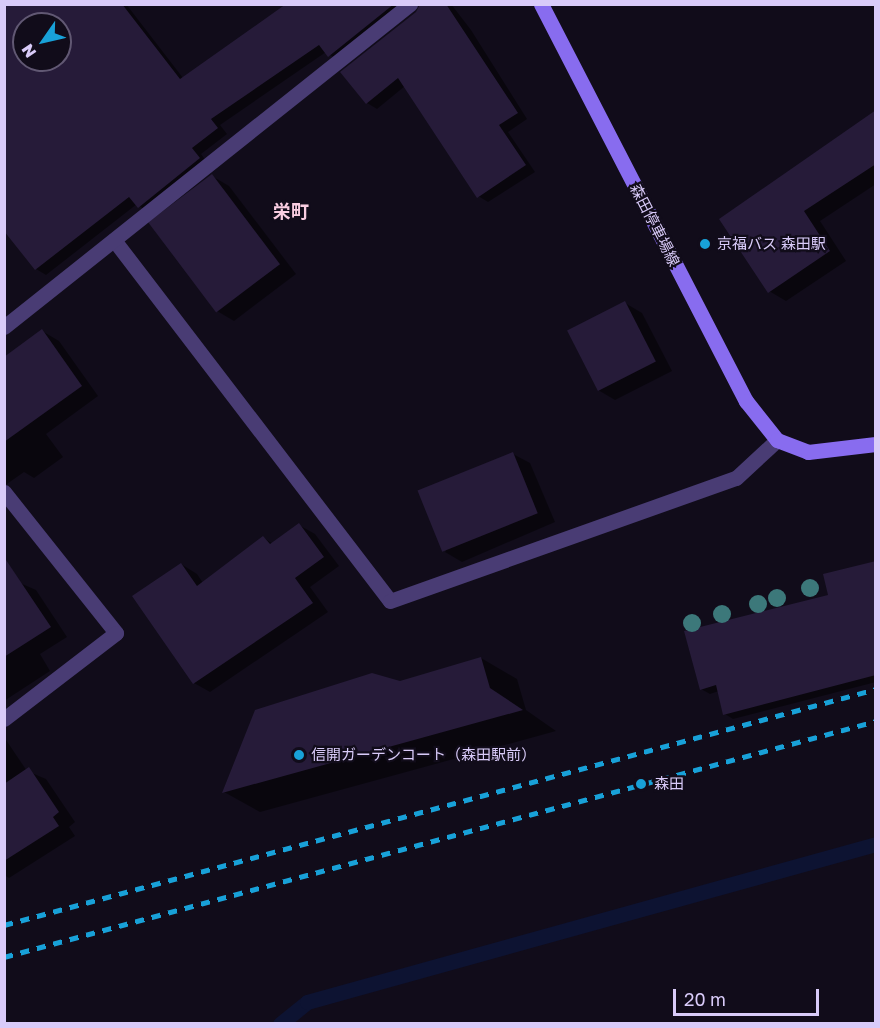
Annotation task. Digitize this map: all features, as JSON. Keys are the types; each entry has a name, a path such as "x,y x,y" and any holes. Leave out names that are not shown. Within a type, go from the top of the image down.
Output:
{"main road":[{"name":"森田停車場線","path":"541,4 746,401 777,440"},
{"path":"777,440 808,452 876,444"}],"street":[{"path":"4,327 410,4"},
{"path":"114,240 390,601 736,478 777,440"},
{"path":"4,492 116,633 4,719"}],"building":[{"path":"4,4 122,4 180,79 286,4 394,4 328,57 319,45 211,119 218,128 192,148 200,158 138,208 129,197 35,270 4,231"},
{"path":"420,4 446,4 518,113 499,125 526,165 477,198 398,78 366,104 340,72 416,12"},
{"path":"876,110 876,164 804,211 830,251 768,293 719,219"},
{"path":"212,174 280,264 216,312 148,222"},
{"path":"625,301 656,362 598,391 567,331"},
{"path":"42,329 82,386 4,442 4,357"},
{"path":"513,452 538,513 442,552 418,491"},
{"path":"299,523 324,557 295,578 313,603 193,684 132,596 181,563 197,586 263,536 270,544"},
{"path":"4,557 51,627 4,657"},
{"path":"876,561 876,675 723,715 716,685 700,690 684,631 828,595 823,574"},
{"name":"信開ガーデンコート（森田駅前）","path":"481,657 490,688 523,710 222,793 255,710 372,673 400,681"},
{"path":"29,767 59,812 53,817 59,826 4,861 4,784"}],"waterway":[{"path":"280,1024 307,1002 876,844"}],"railway":[{"path":"4,925 876,689"},
{"path":"4,957 876,721"}],"place":[{"name":"京福バス 森田駅","path":"705,244"},
{"name":"信開ガーデンコート（森田駅前）","path":"299,755"},
{"name":"森田","path":"641,784"}],"district":[{"name":"栄町","path":"291,211"}]}
